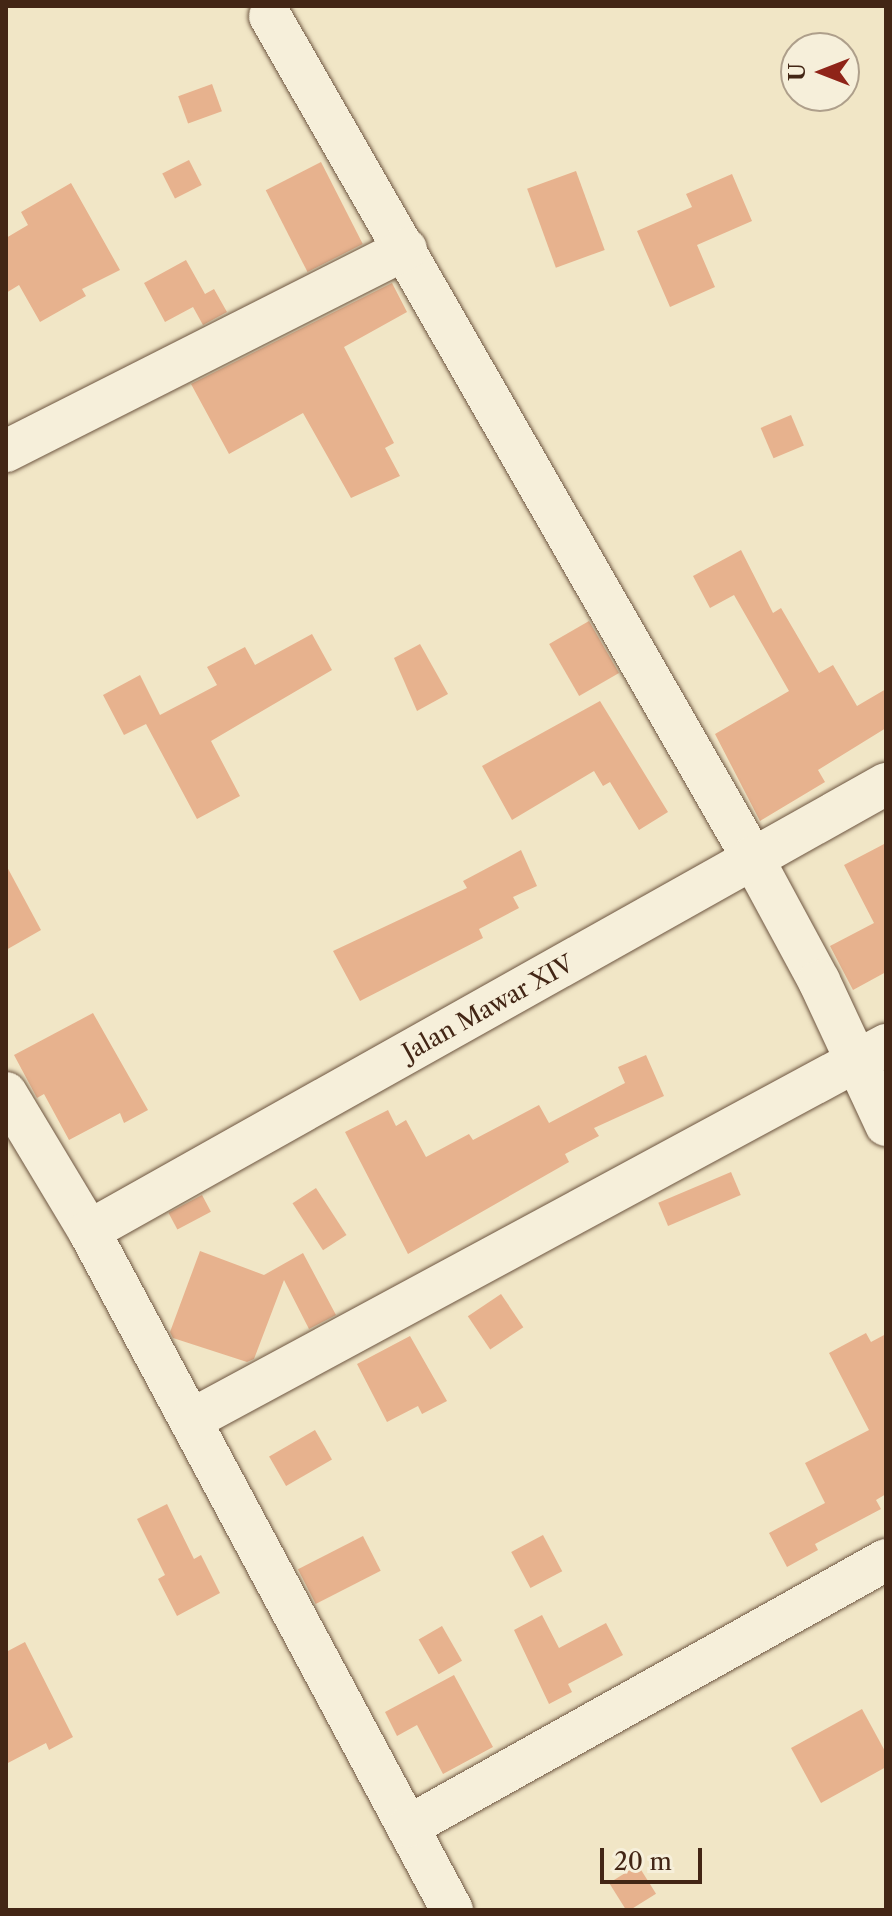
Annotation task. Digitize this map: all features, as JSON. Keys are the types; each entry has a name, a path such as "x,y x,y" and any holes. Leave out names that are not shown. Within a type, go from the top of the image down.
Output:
{"street":[{"path":"270,16 752,857 871,1054 886,1125"},
{"path":"6,451 406,249"},
{"name":"Jalan Mawar XIV","path":"89,1231 886,784"},
{"path":"191,1420 871,1054"},
{"path":"6,1093 89,1231 452,1910"},
{"path":"409,1826 886,1560"}],"building":[{"path":"212,84 222,111 188,124 178,96"},
{"path":"189,160 202,185 175,199 162,174"},
{"path":"321,162 363,244 308,272 266,190"},
{"path":"576,171 605,250 556,268 527,189"},
{"path":"732,174 752,221 697,245 715,287 670,307 637,231 692,207 686,194"},
{"path":"71,183 120,270 82,289 86,296 40,322 19,285 6,293 6,238 28,225 21,212"},
{"path":"186,260 205,294 214,289 227,312 203,325 193,307 165,322 144,283"},
{"path":"392,283 407,312 344,347 394,443 385,448 400,476 351,498 303,413 229,454 191,384"},
{"path":"791,415 804,445 774,458 761,428"},
{"path":"741,550 773,613 781,608 819,673 833,665 857,706 886,689 886,728 818,770 825,782 760,821 715,734 789,691 734,595 710,608 693,576"},
{"path":"589,621 619,673 579,696 549,644"},
{"path":"312,634 332,670 211,741 240,796 197,819 146,724 124,735 103,695 140,675 160,715 217,685 207,667 245,647 255,665"},
{"path":"420,644 448,694 417,711 394,658"},
{"path":"600,701 668,812 639,830 610,782 603,786 594,771 512,820 482,766"},
{"path":"886,843 886,972 853,990 830,946 874,923 844,865"},
{"path":"521,850 537,886 513,897 519,908 479,929 483,938 360,1001 333,951 467,888 463,881"},
{"path":"6,865 41,930 6,950"},
{"path":"93,1013 148,1110 124,1123 120,1113 69,1140 44,1094 37,1098 14,1055"},
{"path":"646,1055 664,1096 594,1128 599,1136 565,1154 569,1162 408,1254 345,1132 388,1110 396,1126 406,1120 426,1157 469,1134 473,1140 539,1105 549,1123 625,1083 618,1067"},
{"path":"731,1172 741,1195 668,1226 658,1203"},
{"path":"316,1188 346,1235 323,1250 293,1203"},
{"path":"202,1195 211,1212 177,1230 168,1213"},
{"path":"200,1251 264,1275 303,1253 336,1315 309,1329 284,1280 254,1359 247,1362 173,1338 170,1332"},
{"path":"501,1294 523,1327 490,1350 468,1316"},
{"path":"866,1333 871,1342 886,1334 886,1494 876,1500 881,1509 815,1544 818,1550 787,1567 769,1533 825,1503 805,1463 869,1430 829,1353"},
{"path":"410,1336 447,1401 422,1414 418,1406 387,1422 357,1364"},
{"path":"315,1430 332,1459 286,1486 269,1456"},
{"path":"167,1504 194,1559 201,1555 220,1593 177,1616 158,1579 165,1575 137,1519"},
{"path":"543,1535 562,1571 530,1588 511,1552"},
{"path":"363,1536 381,1571 316,1604 298,1569"},
{"path":"542,1615 559,1648 606,1623 623,1655 568,1684 572,1692 549,1704 514,1630"},
{"path":"442,1626 462,1661 439,1674 419,1640"},
{"path":"25,1642 73,1737 49,1750 46,1743 6,1764 6,1652"},
{"path":"454,1675 493,1747 443,1774 417,1725 397,1736 385,1712"},
{"path":"862,1709 886,1753 886,1767 821,1803 791,1748"},
{"path":"638,1865 656,1894 626,1910 609,1883"}]}
